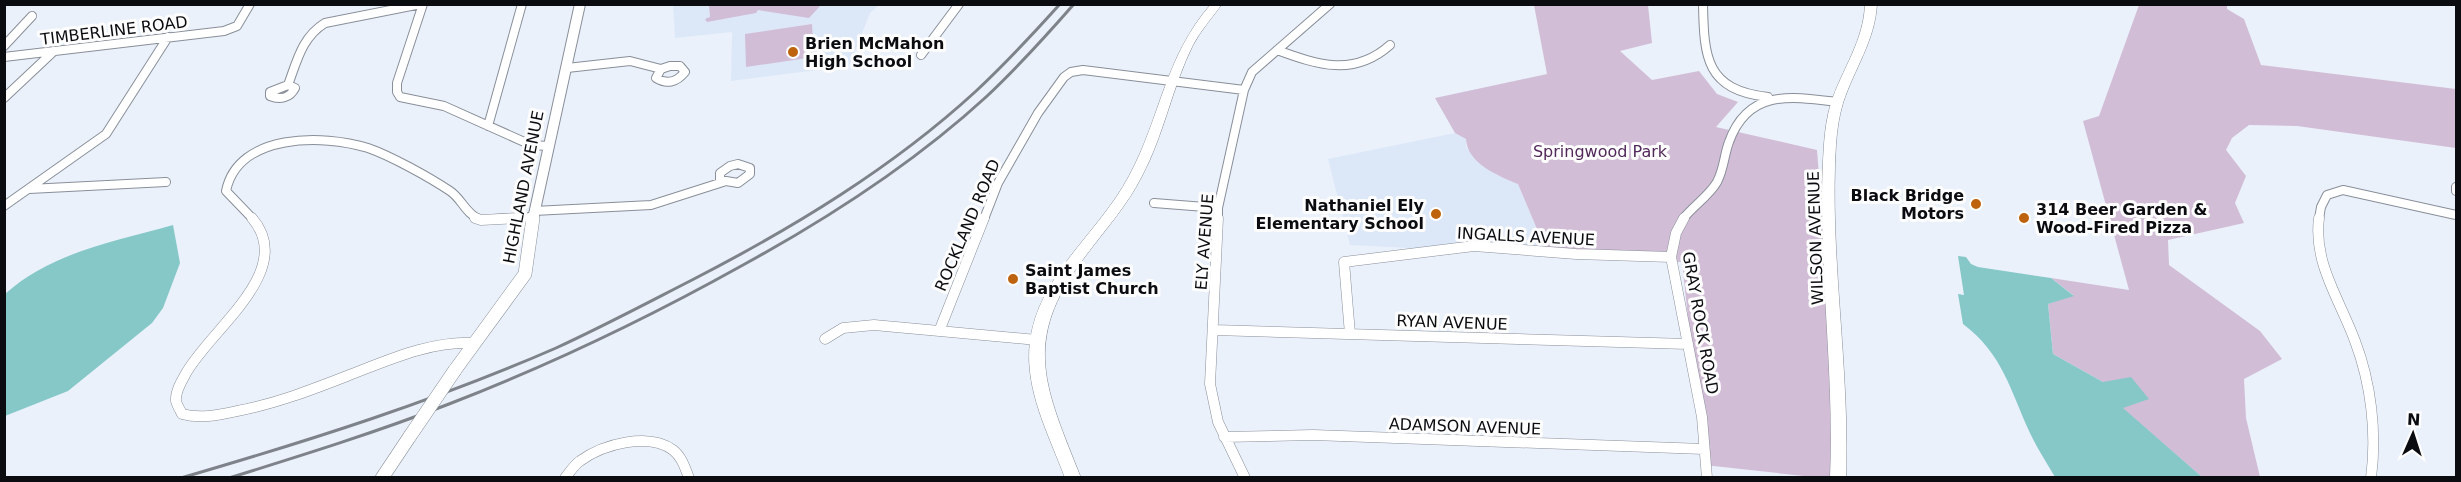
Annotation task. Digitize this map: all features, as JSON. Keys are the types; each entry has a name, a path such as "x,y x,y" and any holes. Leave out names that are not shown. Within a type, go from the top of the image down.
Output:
{"main road":[{"path":"1073,477 1042,395 1036,367 1037,340 1043,315 1056,288 1115,209 1136,176 1183,51 1195,30 1217,4"},
{"name":"WILSON AVENUE","path":"1838,477 1839,402 1828,237 1829,146 1838,102 1867,35 1871,4"}],"street":[{"name":"TIMBERLINE ROAD","path":"4,57 224,31 237,26 250,4"},
{"path":"288,85 306,40 317,27 325,23 422,4 397,83 400,98 444,106 531,145 548,146"},
{"path":"488,126 522,4"},
{"name":"HIGHLAND AVENUE","path":"382,477 455,370 525,274 533,214 567,68 579,4"},
{"path":"921,55 959,4"},
{"path":"1703,4 1703,31 1708,64 1719,80 1735,92 1754,97 1774,97"},
{"name":"ELY AVENUE","path":"1245,477 1224,437 1214,411 1210,384 1218,208 1244,90 1252,72 1325,5"},
{"path":"4,46 32,16"},
{"path":"4,206 106,134 168,37"},
{"path":"1276,50 1305,61 1328,66 1357,65 1383,54 1390,45"},
{"path":"4,98 54,51"},
{"path":"567,68 630,61 661,69"},
{"name":"ROCKLAND ROAD","path":"940,329 998,183 1038,113 1064,77 1071,72 1083,70 1244,90"},
{"name":"GRAY ROCK ROAD","path":"1707,477 1702,417 1671,257 1672,239 1678,225 1696,203 1715,186 1722,170 1731,135 1745,114 1759,103 1774,97 1795,96 1838,102"},
{"path":"475,343 453,342 425,346 316,388 243,411 195,417 182,414 176,404 177,391 189,366 249,295 258,278 264,255 265,238 252,218 232,201 226,191 232,171 253,153 268,146 294,141 328,141 348,144 384,155 452,192 473,217 493,221 533,214 651,205 723,183"},
{"path":"29,189 166,182"},
{"path":"2371,477 2375,454 2364,368 2355,338 2324,270 2318,250 2318,221 2325,196 2331,192 2348,190 2457,215"},
{"path":"1154,202 1218,208"},
{"name":"INGALLS AVENUE","path":"1350,334 1344,262 1474,246 1576,254 1671,257"},
{"path":"825,339 843,328 874,325 940,329 1037,340"},
{"name":"RYAN AVENUE","path":"1214,330 1689,344"},
{"name":"ADAMSON AVENUE","path":"1224,437 1313,435 1704,449"},
{"path":"565,477 579,462 598,451 620,443 645,440 665,446 679,456 687,466 689,477"}],"shaded area":[{"name":"Brien McMahon High School","path":"673,5 879,5 870,13 849,66 731,81 732,32 675,38"},
{"name":"Nathaniel Ely Elementary School","path":"1455,133 1466,139 1466,147 1479,163 1497,175 1518,184 1548,255 1350,245 1328,159"},
{"path":"173,225 180,263 163,308 152,323 68,391 5,416 5,294 23,280 63,258 106,243"},
{"path":"1958,256 1966,257 1971,264 1978,267 2051,278 2074,296 2048,304 2053,354 2103,382 2131,377 2149,399 2123,408 2202,477 2055,477 2033,439 1997,360 1977,336 1963,324 1958,294 1964,295"}],"green space":[{"path":"709,4 821,5 809,18 758,10 756,13 707,22 705,19 710,17"},
{"name":"Springwood Park","path":"1534,5 1648,5 1652,43 1620,51 1652,80 1699,71 1717,94 1738,102 1716,127 1817,150 1838,420 1835,477 1813,477 1704,465 1682,262 1548,255 1518,184 1485,168 1472,155 1466,139 1455,133 1435,98 1547,74"},
{"path":"2139,5 2227,5 2227,9 2244,19 2261,65 2456,89 2456,148 2297,126 2249,125 2232,138 2226,150 2246,176 2235,203 2244,223 2168,240 2169,265 2260,331 2282,359 2244,379 2246,418 2260,477 2202,477 2122,408 2103,382 2053,354 2048,304 2073,295 2051,278 2129,290 2083,121 2099,116"},
{"path":"812,24 814,57 746,67 745,34"}],"railway":[{"path":"181,478 371,419 510,367 590,332 730,260 804,218 910,146 975,92 1060,4"},
{"path":"229,478 395,424 524,373 635,322 775,247 838,209 900,167 958,122 1009,75 1074,4"}],"place":[{"name":"Brien McMahon High School","path":"793,52"},
{"name":"Black Bridge Motors","path":"1976,204"},
{"name":"Nathaniel Ely Elementary School","path":"1436,214"},
{"name":"314 Beer Garden & Wood-Fired Pizza","path":"2024,218"},
{"name":"Saint James Baptist Church","path":"1013,279"}]}
